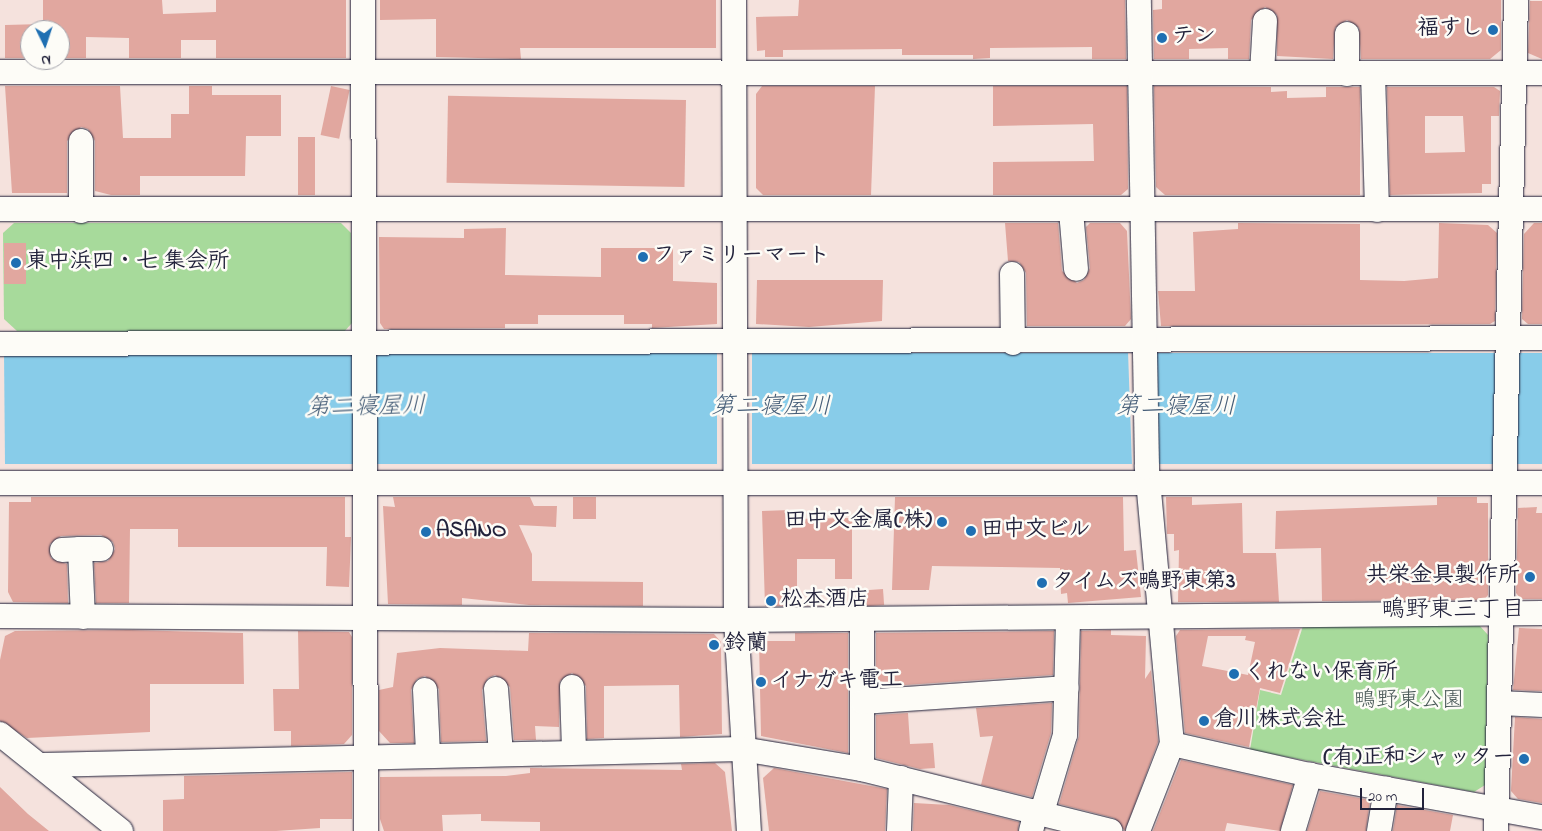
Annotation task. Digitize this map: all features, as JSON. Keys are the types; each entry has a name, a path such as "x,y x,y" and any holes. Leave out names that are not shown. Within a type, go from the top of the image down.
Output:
{"street":[{"path":"363,0 365,72 365,473 369,619 366,831"},
{"path":"734,0 738,474 736,620 742,748 749,831"},
{"path":"1138,831 1172,744 1158,618 1148,475 1144,346 1146,211 1139,0"},
{"path":"1496,820 1505,475 1509,210 1516,0"},
{"path":"1262,74 1265,21"},
{"path":"1347,34 1347,74"},
{"path":"0,72 736,74 1542,73"},
{"path":"1373,74 1377,210"},
{"path":"81,141 81,211"},
{"path":"0,209 81,211 1542,210"},
{"path":"1071,211 1076,269"},
{"path":"1012,274 1013,343"},
{"path":"0,344 736,346 1013,343 1144,346 1506,345 1542,338"},
{"path":"0,483 365,473 1505,475 1542,483"},
{"path":"81,549 82,617"},
{"path":"0,616 736,620 1158,618 1542,613"},
{"path":"862,618 862,769"},
{"path":"1036,818 1065,734 1068,618"},
{"path":"572,687 574,752"},
{"path":"863,702 1067,688"},
{"path":"496,689 501,754"},
{"path":"425,690 428,753"},
{"path":"1500,703 1542,705"},
{"path":"0,734 44,765 121,831"},
{"path":"1172,744 1310,775 1386,789 1496,820 1542,817"},
{"path":"44,765 367,754 501,754 742,748 862,769 901,778 1036,818 1110,831"},
{"path":"1293,831 1310,775"},
{"path":"899,831 901,778"},
{"path":"1379,831 1386,789"}],"green space":[{"path":"14,223 341,223 351,233 352,323 343,333 17,331 4,319 3,233"},
{"name":"鴫野東公園","path":"1479,625 1488,635 1485,785 1474,792 1250,750 1260,690 1281,695 1303,626"}],"water":[{"name":"第二寝屋川","path":"0,353 1542,353 1542,464 0,464"}],"pier":[{"path":"717,351 752,351 752,465 717,465"},
{"path":"1128,351 1145,351 1158,466 1132,466"},
{"path":"0,352 4,352 5,465 0,465"}],"building":[{"path":"43,0 162,0 163,14 216,12 216,0 346,0 346,58 216,58 216,40 181,40 181,58 129,58 129,38 86,37 86,58 70,58 70,20 43,20"},
{"path":"380,0 716,0 716,48 520,48 521,59 436,57 436,19 380,20"},
{"path":"799,0 1125,0 1126,59 1092,59 1092,47 990,48 990,58 973,59 973,55 902,55 902,49 783,50 783,57 765,57 765,50 757,51 756,17 798,16"},
{"path":"1162,0 1501,0 1501,50 1490,59 1361,59 1359,28 1347,20 1335,28 1333,59 1277,56 1277,15 1265,7 1251,20 1249,59 1228,59 1228,48 1189,49 1189,59 1154,59 1153,10 1162,9"},
{"path":"1530,1 1542,1 1542,59 1528,53"},
{"path":"5,25 20,25 20,58 5,58"},
{"path":"5,86 120,86 123,138 171,138 171,114 189,114 189,86 212,86 212,95 281,95 281,136 246,136 245,176 140,176 140,195 111,195 95,191 95,141 88,129 81,127 67,141 67,193 12,193"},
{"path":"331,86 350,90 339,139 321,135"},
{"path":"762,86 875,86 871,195 763,195 756,188 756,94"},
{"path":"993,86 1127,86 1128,189 1121,195 993,195 993,162 1094,161 1093,124 993,126"},
{"path":"1154,86 1271,87 1271,92 1287,91 1287,98 1326,97 1326,87 1360,87 1360,195 1165,195 1156,187"},
{"path":"1387,87 1494,87 1500,91 1499,116 1491,116 1491,184 1482,184 1482,193 1390,195","holes":["1425,116 1463,116 1465,152 1425,153"]},
{"path":"448,96 686,100 684,187 447,183"},
{"path":"298,137 315,137 315,195 298,195"},
{"path":"1005,223 1058,223 1062,271 1077,283 1084,280 1090,268 1086,227 1090,223 1120,223 1127,231 1131,319 1125,326 1027,326 1026,273 1019,262 1008,261"},
{"path":"1238,223 1360,224 1360,280 1404,281 1438,278 1439,223 1488,225 1497,233 1495,321 1490,324 1161,326 1158,291 1195,291 1193,232 1238,229"},
{"path":"1534,223 1542,223 1542,324 1528,324 1522,319 1524,234"},
{"path":"506,228 505,275 601,277 601,248 673,248 673,281 717,283 717,324 652,328 652,324 624,324 624,315 538,315 538,324 505,324 505,328 384,329 380,323 379,237 464,238 464,229"},
{"name":"東中浜四・七 集会所","path":"4,243 26,243 26,284 4,284"},
{"path":"757,280 883,280 882,321 809,327 756,324"},
{"path":"31,497 345,497 345,537 351,537 349,587 326,586 327,547 178,547 178,529 130,529 129,603 96,603 94,563 108,561 115,549 113,542 101,535 61,536 50,544 51,558 67,564 68,603 13,602 8,592 9,502 31,502"},
{"path":"393,497 530,497 534,506 557,506 556,527 519,525 532,554 532,581 643,582 643,606 529,605 462,598 462,605 388,604 383,506 395,507"},
{"path":"573,497 596,497 596,519 573,519"},
{"path":"895,497 1123,497 1124,551 1136,550 1141,597 1068,603 1067,593 1061,594 1060,568 932,566 929,590 892,590"},
{"path":"1166,497 1192,497 1192,505 1242,503 1243,553 1276,553 1279,602 1178,602 1179,550 1174,551 1174,534 1167,534"},
{"path":"1437,497 1477,497 1477,503 1488,503 1488,595 1484,600 1322,601 1321,548 1275,549 1276,511 1437,505"},
{"path":"1537,507 1536,513 1542,513 1542,599 1521,599 1516,593 1518,508"},
{"path":"790,510 790,519 852,518 852,579 835,579 835,559 797,559 797,606 765,606 762,511"},
{"path":"883,589 884,605 856,607 855,591"},
{"path":"1519,628 1542,629 1542,691 1513,690"},
{"path":"1300,629 1280,693 1260,688 1249,747 1185,733 1176,636 1180,630","holes":["1208,636 1246,636 1245,640 1255,642 1248,675 1202,666"]},
{"path":"129,630 243,633 244,684 150,684 150,732 27,738 0,721 0,660 5,636 15,631"},
{"path":"1111,630 1111,635 1146,636 1145,679 1151,670 1158,742 1125,831 1114,818 1059,804 1079,736 1081,631"},
{"path":"298,631 349,632 352,637 352,735 344,744 291,746 291,731 274,731 273,689 299,689"},
{"path":"1054,631 1053,675 876,687 876,633"},
{"path":"529,633 714,634 721,642 722,734 680,737 679,685 604,686 604,738 587,739 586,686 572,673 560,681 559,727 535,726 536,740 514,740 510,687 495,675 488,678 482,690 486,741 441,742 439,689 425,676 417,679 411,690 414,743 390,743 379,731 379,690 393,687 397,653 440,648 528,651"},
{"path":"795,633 848,633 848,753 761,736 759,641 795,641"},
{"path":"1052,703 1051,733 1032,797 981,785 993,736 980,737 976,708"},
{"path":"908,713 910,744 933,743 935,768 920,769 876,758 876,715"},
{"path":"1515,717 1542,719 1542,803 1518,799 1511,791"},
{"path":"1181,760 1293,785 1280,831 1227,823 1225,831 1153,831"},
{"path":"715,763 725,772 732,831 540,831 540,822 481,821 481,814 442,815 443,831 384,831 380,819 380,777 506,776 530,773 530,768 682,770 681,764"},
{"path":"774,768 887,789 885,831 769,831 763,778"},
{"path":"352,772 352,819 320,819 320,828 276,831 163,831 163,800 184,799 184,776"},
{"path":"0,787 28,814 49,831 0,831"},
{"path":"1320,791 1370,800 1366,831 1307,831"},
{"path":"914,803 949,805 1019,822 1018,831 913,831"},
{"path":"1397,805 1453,815 1450,831 1393,831"}],"place":[{"name":"福すし","path":"1493,30"},
{"name":"テン","path":"1162,38"},
{"name":"ファミリーマート","path":"643,257"},
{"name":"東中浜四・七 集会所","path":"16,263"},
{"name":"田中文金属(株)","path":"942,522"},
{"name":"田中文ビル","path":"971,531"},
{"name":"ASANO","path":"426,532"},
{"name":"共栄金具製作所","path":"1530,577"},
{"name":"タイムズ鴫野東第3","path":"1042,583"},
{"name":"松本酒店","path":"771,601"},
{"name":"鈴蘭","path":"714,645"},
{"name":"くれない保育所","path":"1234,674"},
{"name":"イナガキ電工","path":"761,682"},
{"name":"倉川株式会社","path":"1204,721"},
{"name":"(有)正和シャッター","path":"1524,759"}],"district":[{"name":"鴫野東三丁目","path":"1453,611"}]}
